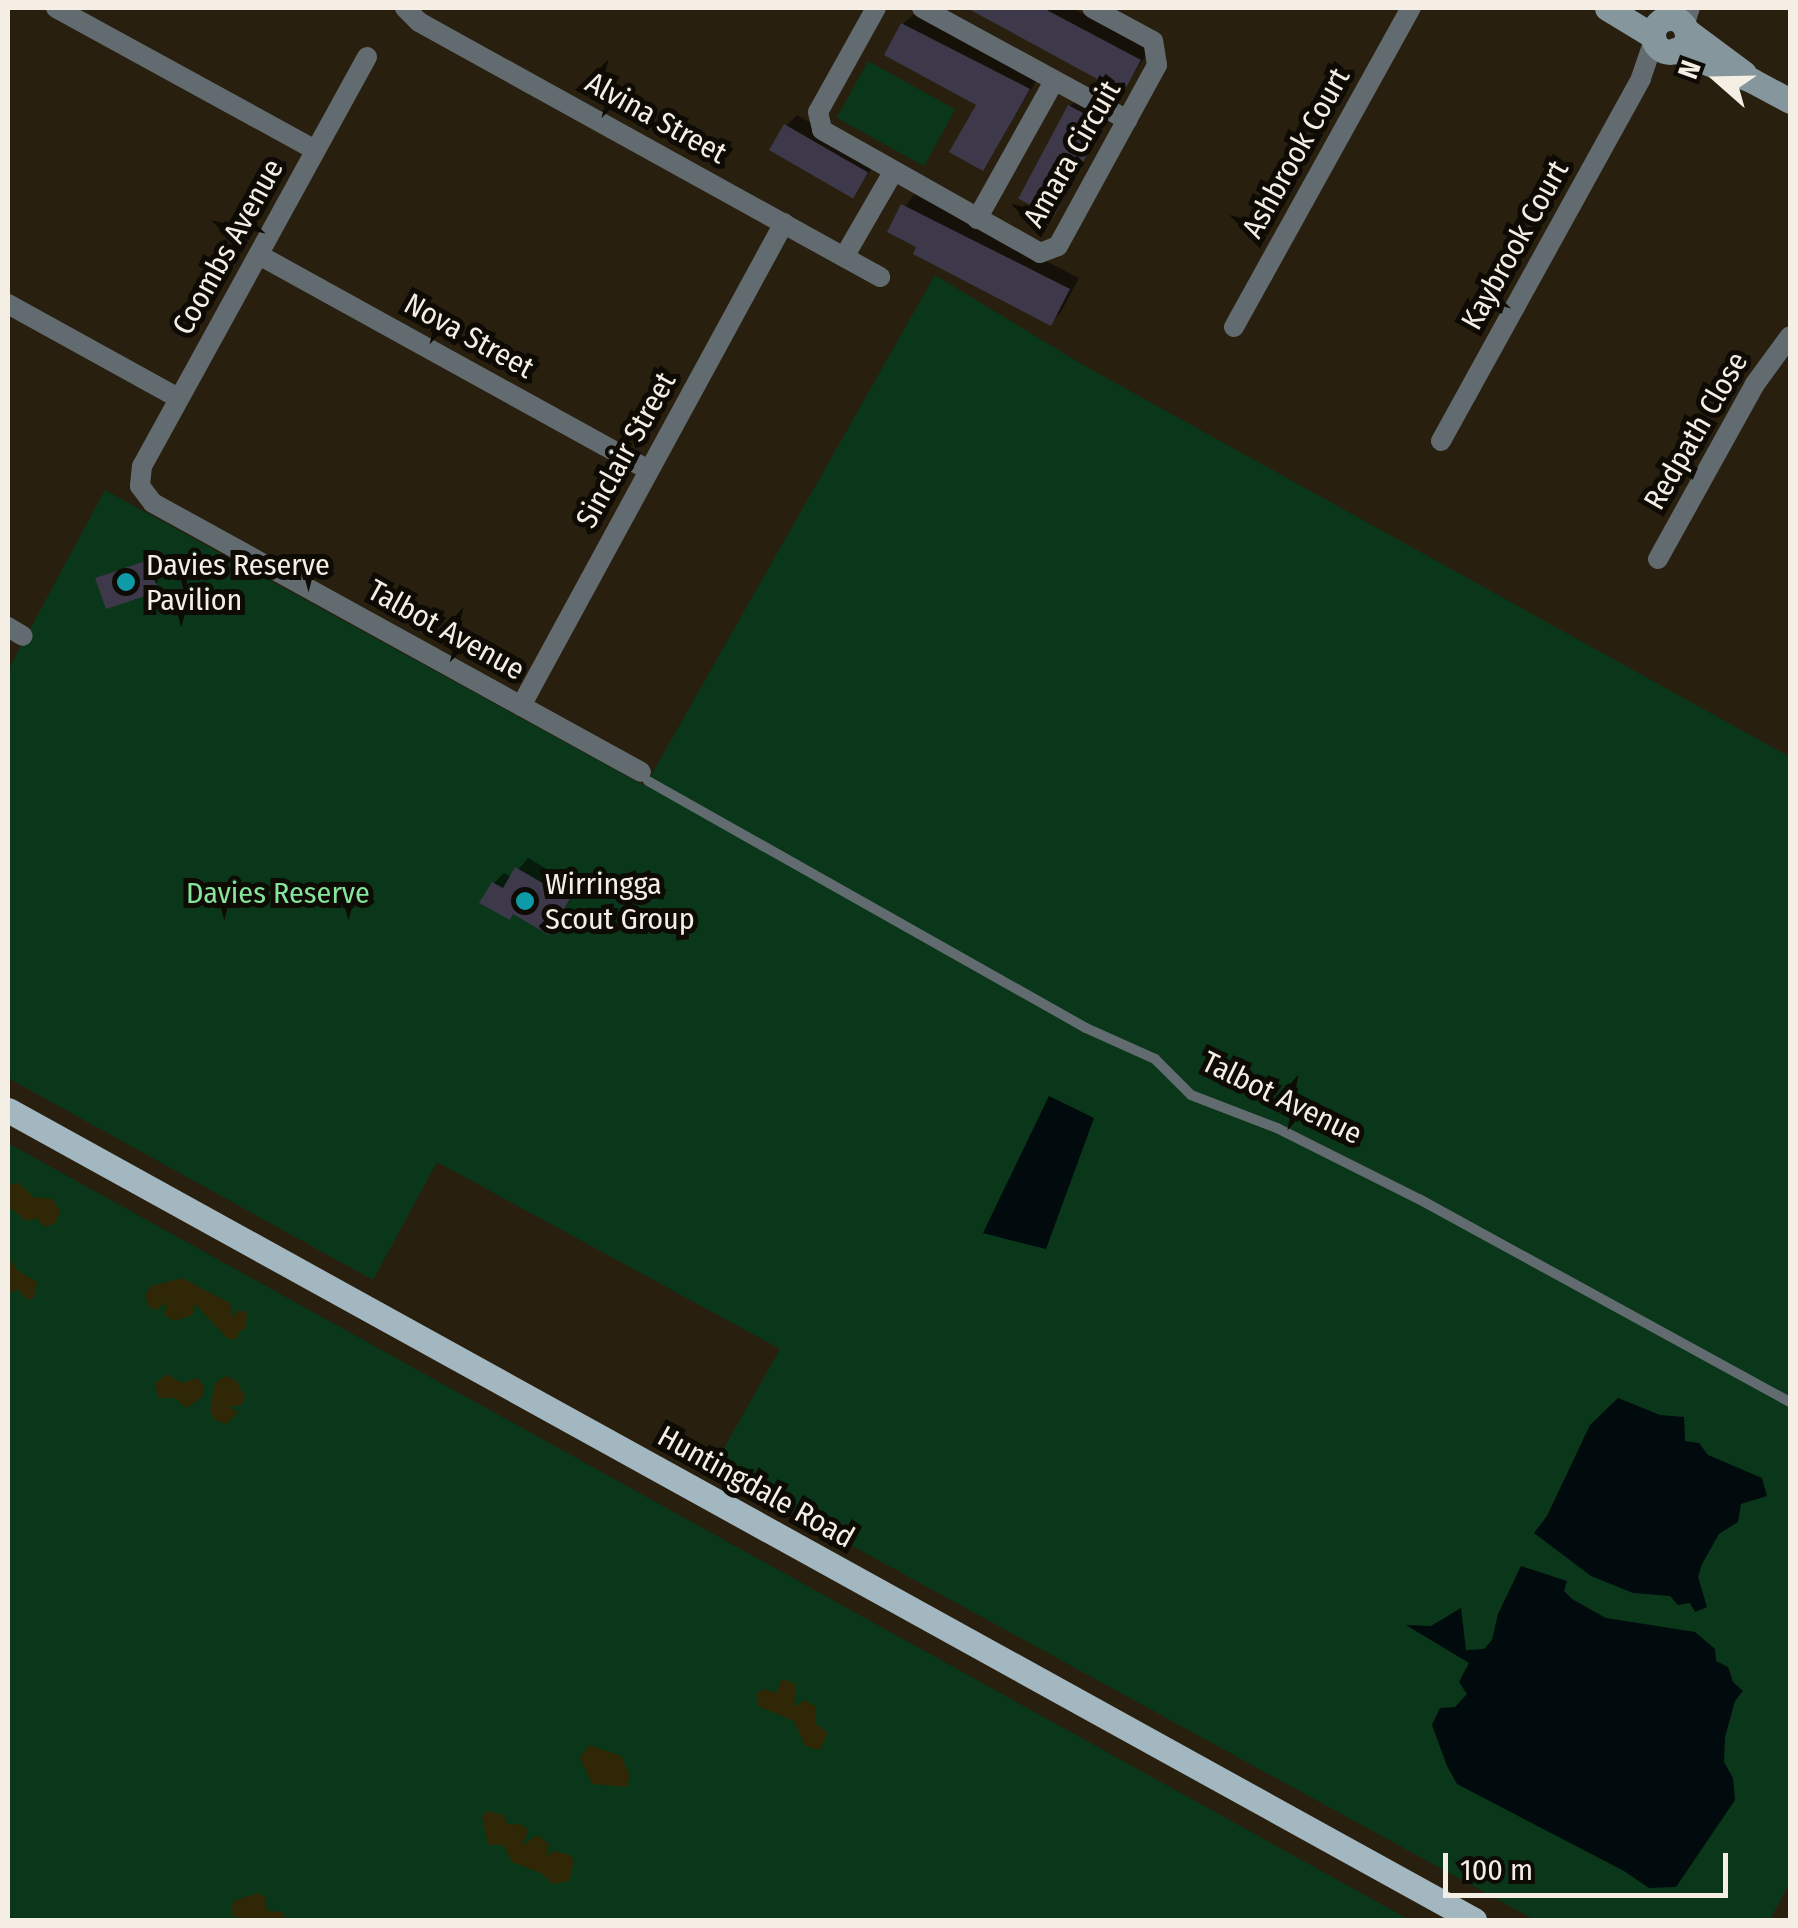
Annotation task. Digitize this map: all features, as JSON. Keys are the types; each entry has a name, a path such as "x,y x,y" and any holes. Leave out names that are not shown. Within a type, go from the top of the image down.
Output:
{"main road":[{"name":"Huntingdale Road","path":"8,1110 1474,1920"}],"street":[{"path":"56,8 316,150"},
{"name":"Alvina Street","path":"405,8 420,22 880,278"},
{"name":"Amara Circuit","path":"876,8 816,121 822,130 1040,253 1058,246 1157,64 1158,51 1153,41 1092,8"},
{"path":"922,8 1127,120"},
{"name":"Ashbrook Court","path":"1234,327 1411,8"},
{"path":"1608,8 1670,27 1790,101"},
{"name":"Kaybrook Court","path":"1441,441 1670,27"},
{"name":"Coombs Avenue","path":"142,466 367,57"},
{"path":"977,219 1054,80"},
{"path":"844,257 893,172"},
{"name":"Sinclair Street","path":"520,706 784,223"},
{"name":"Nova Street","path":"259,255 649,470"},
{"path":"8,304 178,398"},
{"name":"Redpath Close","path":"1658,559 1754,384 1790,336"},
{"name":"Talbot Avenue","path":"142,466 140,486 154,503 645,776"}],"lane":[{"name":"Talbot Avenue","path":"645,776 1086,1028 1155,1058 1191,1095 1278,1128 1419,1199 1790,1402"}],"green space":[{"path":"868,61 955,109 924,166 836,118"},
{"name":"Davies Reserve","path":"935,275 1078,362 1790,757 1790,1882 1770,1920 1535,1920 712,1469 780,1349 437,1162 373,1280 8,1078 8,670 105,490 645,786"},
{"path":"8,1143 1410,1920 8,1920"}],"sand":[{"path":"19,1183 33,1197 53,1199 60,1212 56,1223 45,1227 36,1218 26,1221 8,1206 8,1185"},
{"path":"8,1257 17,1270 37,1282 34,1298 28,1300 17,1289 8,1294"},
{"path":"182,1278 230,1303 232,1317 238,1310 247,1312 246,1329 239,1331 237,1339 228,1339 195,1304 192,1315 175,1321 164,1315 166,1302 157,1310 148,1306 145,1295 151,1286"},
{"path":"167,1374 182,1383 197,1378 204,1386 203,1396 187,1408 175,1398 158,1398 155,1383"},
{"path":"225,1376 236,1380 245,1397 241,1405 228,1407 238,1412 226,1424 215,1420 210,1410 215,1383"},
{"path":"782,1679 796,1684 794,1707 805,1700 816,1707 815,1723 828,1733 820,1750 805,1746 794,1721 758,1706 756,1694 763,1689 776,1693"},
{"path":"589,1745 621,1756 630,1776 626,1787 592,1784 580,1758"},
{"path":"487,1811 503,1815 507,1824 523,1825 528,1831 522,1846 537,1835 549,1844 546,1856 554,1851 570,1855 574,1861 569,1881 552,1884 541,1873 512,1862 503,1845 488,1845 482,1817"},
{"path":"258,1893 265,1897 267,1911 282,1912 286,1920 242,1920 231,1915 233,1901"}],"shaded area":[{"path":"1049,1096 1094,1118 1046,1249 983,1233"},
{"path":"1618,1398 1660,1415 1684,1417 1685,1441 1699,1443 1708,1455 1762,1478 1767,1496 1741,1504 1738,1522 1719,1534 1702,1564 1698,1577 1707,1607 1695,1612 1690,1603 1678,1605 1670,1596 1633,1593 1591,1576 1534,1533 1547,1516 1590,1425"},
{"path":"1521,1566 1567,1581 1564,1591 1572,1599 1606,1618 1695,1632 1715,1649 1716,1661 1728,1667 1733,1682 1743,1691 1735,1701 1725,1737 1724,1762 1733,1778 1735,1800 1676,1887 1649,1888 1624,1871 1457,1784 1447,1766 1432,1725 1440,1708 1455,1707 1467,1694 1459,1682 1469,1663 1406,1625 1431,1626 1461,1608 1466,1650 1484,1649 1492,1640 1498,1614"}],"building":[{"path":"967,8 1043,8 1141,60 1123,93"},
{"path":"901,23 1030,89 983,171 949,152 976,105 884,55"},
{"path":"1068,105 1103,124 1054,217 1018,199"},
{"path":"784,124 868,172 853,198 769,150"},
{"path":"901,204 1070,289 1051,326 913,254 916,247 887,232"},
{"name":"Davies Reserve Pavilion","path":"145,561 157,586 150,588 151,594 106,609 95,578"},
{"name":"Wirringga Scout Group","path":"515,867 570,899 549,935 513,914 510,920 479,903 492,882 503,888"}],"place":[{"name":"Davies Reserve Pavilion","path":"126,582"},
{"name":"Wirringga Scout Group","path":"525,901"}]}
